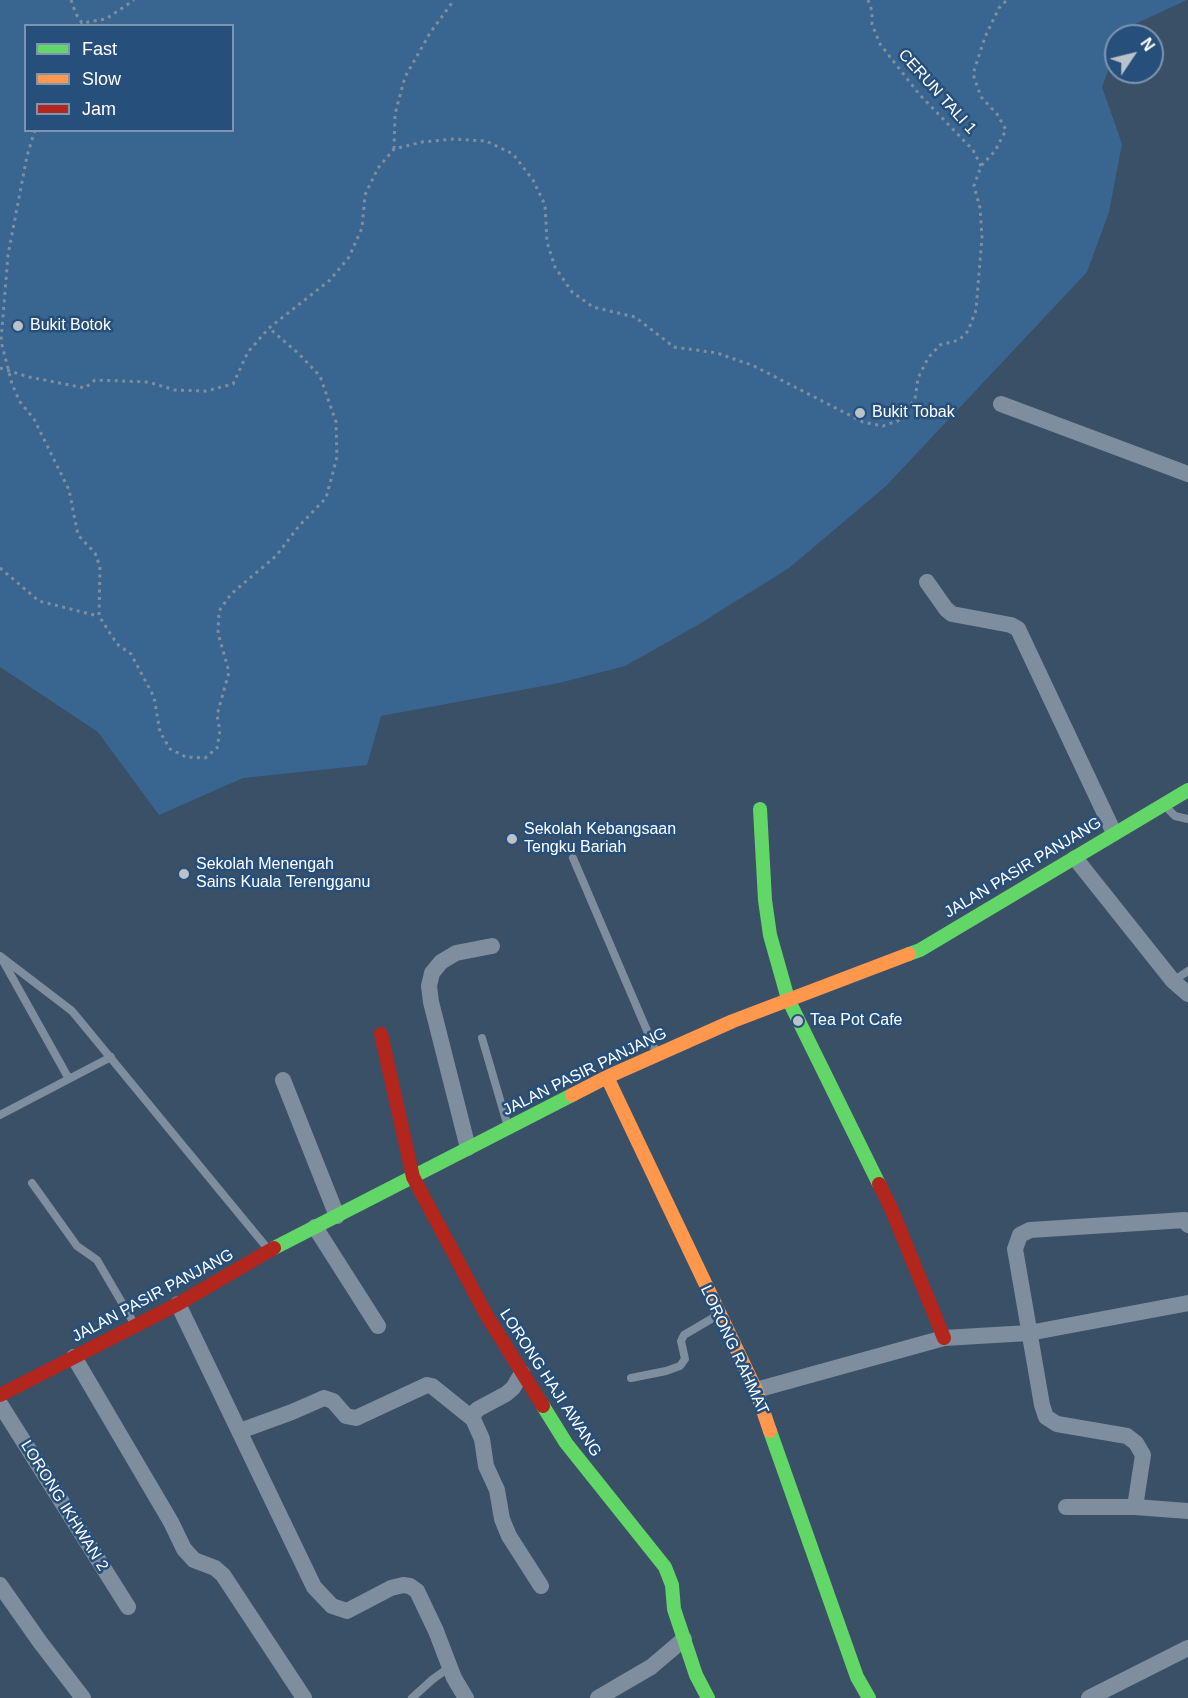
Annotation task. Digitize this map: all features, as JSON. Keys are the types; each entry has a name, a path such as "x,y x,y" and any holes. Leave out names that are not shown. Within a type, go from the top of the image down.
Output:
{"street":[{"path":"1002,404 1188,474"},
{"path":"927,582 952,614 1011,625 1018,629 1114,832"},
{"name":"JALAN PASIR PANJANG","path":"0,1395 178,1304 269,1251 607,1077 788,999 920,950 1075,858 1114,832 1188,790"},
{"path":"759,809 765,900 770,935 788,999 891,1208 944,1338"},
{"path":"1075,858 1173,981 1188,994"},
{"path":"468,1148 431,1002 429,986 432,973 441,962 456,954 492,946"},
{"name":"LORONG HAJI AWANG","path":"381,1034 413,1177 487,1316 566,1443 665,1567 672,1585 675,1609 684,1639 696,1675 708,1698"},
{"name":"LORONG RAHMAT","path":"607,1077 756,1390 857,1677 869,1698"},
{"path":"283,1080 337,1216"},
{"path":"1135,1508 1143,1455 1136,1443 1127,1436 1057,1424 1046,1417 1015,1249 1020,1235 1030,1230 1187,1221"},
{"path":"315,1227 378,1326"},
{"path":"756,1390 944,1338 1029,1333 1188,1303"},
{"path":"178,1304 315,1587 332,1606 347,1611 391,1588 404,1585 417,1591 466,1698"},
{"path":"74,1357 171,1522 184,1549 194,1560 207,1564 224,1575 304,1698"},
{"path":"473,1419 478,1409 513,1388 522,1373"},
{"path":"240,1431 324,1398 333,1401 345,1416 357,1418 427,1385 432,1386 473,1419 482,1439 486,1466 497,1491 502,1519 509,1536 541,1586"},
{"name":"LORONG IKHWAN 2","path":"0,1404 128,1607"},
{"path":"1066,1507 1188,1511"},
{"path":"0,1585 83,1698"},
{"path":"598,1698 651,1667 684,1639"},
{"path":"1089,1698 1188,1648"}],"lane":[{"path":"1163,805 1175,816 1188,819"},
{"path":"573,858 657,1055"},
{"path":"0,955 72,1011 269,1251"},
{"path":"0,955 69,1079"},
{"path":"1173,981 1188,971"},
{"path":"482,1038 508,1127"},
{"path":"0,1115 111,1057"},
{"path":"32,1183 77,1246 98,1260 135,1325"},
{"path":"631,1378 680,1366 685,1359 681,1341 684,1335 719,1315"},
{"path":"412,1698 450,1667"}],"path":[{"path":"72,0 82,24 106,19 134,0"},
{"path":"394,149 395,114 405,77 430,33 454,0"},
{"name":"CERUN TALI 1","path":"868,0 872,11 872,24 880,44 919,94 973,150 981,166"},
{"path":"0,368 29,377 85,388 95,380 148,382 175,390 206,391 233,384 248,352 269,328 330,280 349,257 362,228 365,195 378,168 394,149 422,142 454,139 486,141 513,154 533,180 545,205 547,242 555,267 572,292 593,307 635,317 674,347 717,353 754,366 863,422 883,426 900,420 915,399 918,378 928,358 940,345 959,340 968,331 976,310 982,237 980,208 974,186 981,166 995,151 1006,130 997,114 981,97 973,74 999,8 1007,0"},
{"path":"34,132 27,156 8,255 1,341 12,384 20,402 34,419 69,490 78,534 95,553 100,567 99,616 117,644 130,654 154,697 160,732 170,749 186,757 205,758 217,748 220,731 218,715 230,672 218,633 219,610 231,594 276,556 299,526 326,498 337,456 336,422 320,376 269,328"},
{"path":"0,568 39,601 99,616"}],"shaded area":[{"path":"0,0 1187,0 1135,24 1104,24 1104,82 1102,87 1122,144 1109,212 1087,272 886,486 789,568 696,626 625,666 559,683 381,716 367,765 243,778 159,815 98,732 0,667"}],"traffic: fast":[{"path":"909,954 920,950 1188,790"},
{"path":"760,809 765,900 770,935 788,999 879,1184"},
{"path":"274,1248 572,1095"},
{"path":"543,1406 566,1443 665,1567 672,1585 674,1609 696,1675 708,1698"},
{"path":"770,1431 857,1677 869,1698"}],"traffic: slow":[{"path":"572,1095 733,1021 909,954"},
{"path":"607,1077 756,1390 770,1431"}],"traffic: jam":[{"path":"381,1034 413,1177 487,1316 543,1406"},
{"path":"879,1184 944,1338"},
{"path":"0,1395 178,1304 274,1248"}],"place":[{"name":"Bukit Botok","path":"18,326"},
{"name":"Bukit Tobak","path":"860,413"},
{"name":"Sekolah Kebangsaan Tengku Bariah","path":"512,839"},
{"name":"Sekolah Menengah Sains Kuala Terengganu","path":"184,874"},
{"name":"Tea Pot Cafe","path":"798,1021"}]}
